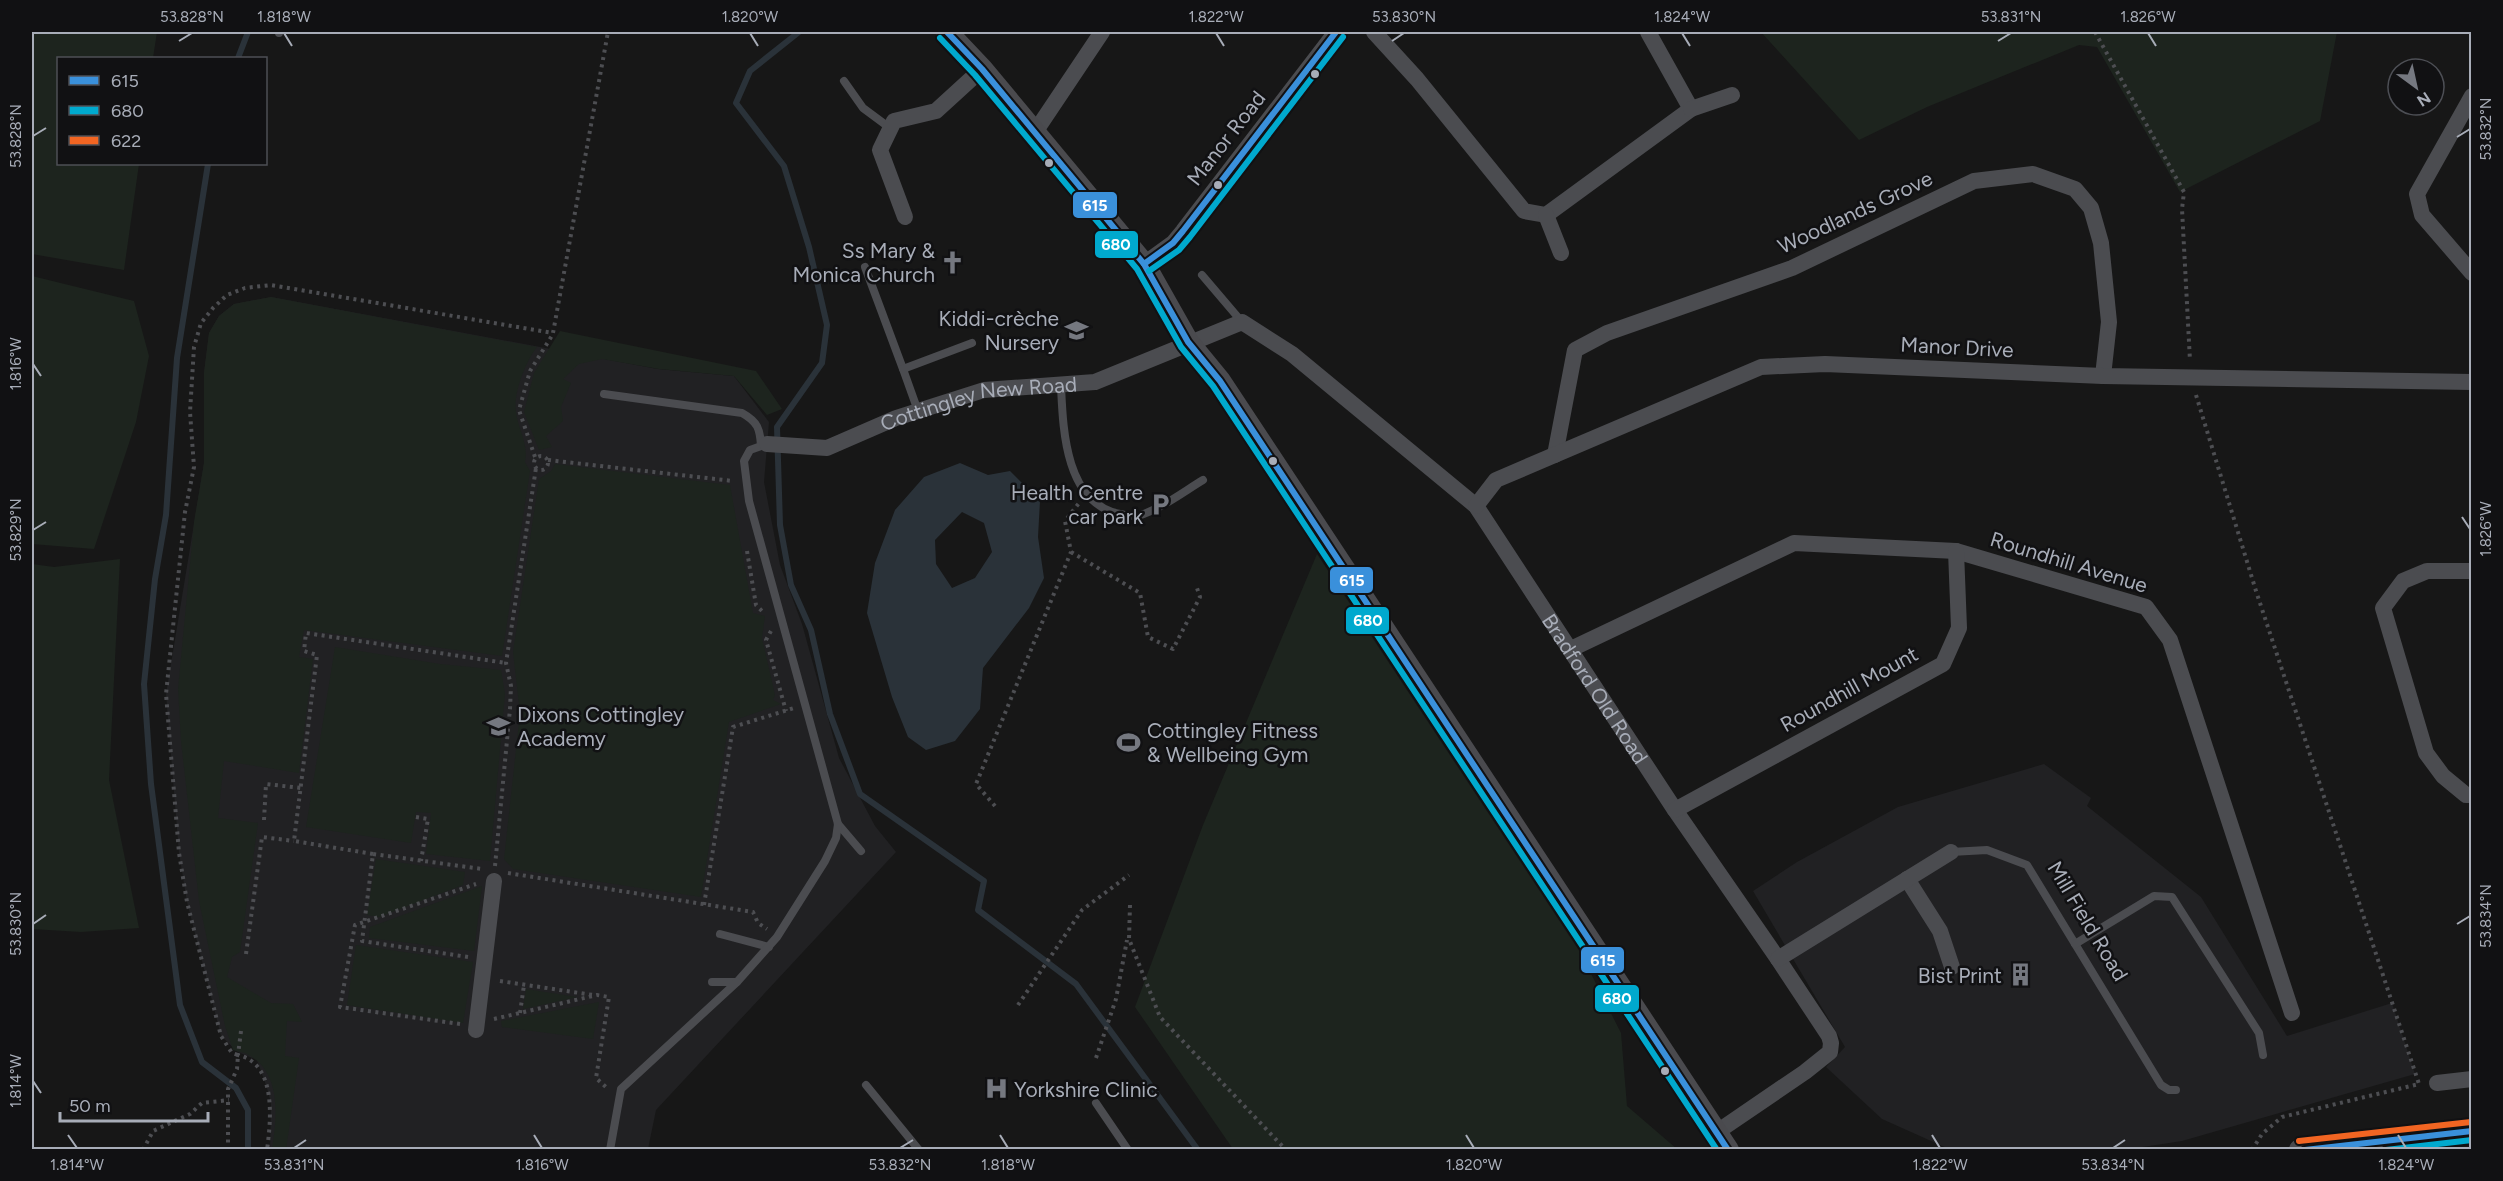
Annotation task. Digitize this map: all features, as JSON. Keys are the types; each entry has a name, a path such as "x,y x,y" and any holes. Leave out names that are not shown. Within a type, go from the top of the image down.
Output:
{"main road":[{"path":"947,32 982,69 1144,264 1188,342 1226,391 1722,1141"},
{"path":"2300,1149 2472,1131"}],"street":[{"path":"1035,132 1102,32"},
{"name":"Manor Road","path":"1144,264 1173,243 1183,231 1336,32"},
{"path":"1374,32 1417,80 1524,211 1546,215 1691,110 1732,95"},
{"path":"1648,32 1691,110"},
{"path":"904,217 880,150 890,128 894,121 936,111 982,69"},
{"path":"2472,96 2417,195 2422,215 2472,273"},
{"name":"Woodlands Grove","path":"1555,455 1575,350 1607,333 1792,268 1974,181 2033,174 2075,189 2091,208 2101,243 2109,321 2103,376"},
{"path":"1546,215 1561,253"},
{"path":"1188,342 1242,322"},
{"name":"Bradford Old Road","path":"1242,322 1292,354 1476,506 1675,810 1829,1036 1830,1052 1722,1141"},
{"name":"Cottingley New Road","path":"764,445 827,448 918,411 984,390 1095,382 1188,342"},
{"name":"Manor Drive","path":"1476,506 1496,480 1761,367 1825,364 2103,376 2472,382"},
{"name":"Roundhill Avenue","path":"1571,649 1794,543 1956,551 2146,607 2170,640 2292,1013"},
{"name":"Roundhill Mount","path":"1675,810 1943,664 1959,628 1956,551"},
{"path":"2472,570 2427,572 2403,581 2383,608 2426,753 2443,776 2466,795 2472,795"},
{"name":"Mill Field Road","path":"1778,959 1951,852"},
{"path":"477,1026 491,878"},
{"path":"1907,879 1940,931 1952,967"},
{"path":"2437,1083 2472,1079"}],"lane":[{"path":"844,81 863,108 890,128"},
{"path":"865,267 918,411"},
{"path":"1202,274 1242,322"},
{"path":"903,369 972,343"},
{"path":"1060,386 1063,431 1075,475 1086,494 1100,506 1112,512 1137,516 1203,480"},
{"path":"604,394 742,413 754,420 760,429 764,445 750,450 744,461 750,501 838,824 836,838 825,861 769,947 737,982 621,1089 610,1149"},
{"path":"838,824 861,851"},
{"name":"Mill Field Road","path":"1951,852 1987,850 2027,865 2161,1085 2169,1090 2176,1090"},
{"path":"2075,944 2154,896 2172,897 2259,1033 2263,1055"},
{"path":"720,934 769,947"},
{"path":"712,982 737,982"},
{"path":"866,1085 919,1149"},
{"path":"1096,1103 1128,1149"}],"path":[{"path":"491,878 510,709 511,686 506,663 536,468 533,462 535,457 519,410 530,371 553,333 608,32"},
{"path":"2098,32 2184,192 2182,208 2191,378 2256,591 2419,1084 2282,1118 2262,1134 2252,1149"},
{"path":"267,1149 272,1115 267,1088 255,1065 244,1057 232,1053 221,1036 187,902 179,853 166,694 185,512 194,467 190,412 194,347 201,323 227,295 245,288 271,285 553,333"},
{"path":"535,457 542,455 548,460 733,480 738,502 750,501"},
{"path":"536,468 545,469 548,460"},
{"path":"995,806 976,784 1071,552 1065,521 1086,494"},
{"path":"746,548 756,604 769,618"},
{"path":"1071,552 1140,593 1148,637 1173,649 1200,597 1196,585"},
{"path":"770,624 771,630 766,640 786,711"},
{"path":"294,841 317,656 304,651 306,633 506,663"},
{"path":"704,905 733,727 806,705"},
{"path":"264,820 266,784 301,788"},
{"path":"416,817 428,819 421,861"},
{"path":"246,954 262,837 421,861 491,878 753,912 758,924 777,937"},
{"path":"373,854 363,941 485,960"},
{"path":"1018,1005 1082,910 1129,875"},
{"path":"491,878 355,925 340,1007 477,1026 520,1013 597,995"},
{"path":"1130,905 1129,939 1160,1017 1286,1149"},
{"path":"1096,1058 1113,1009 1129,933"},
{"path":"482,979 609,997 596,1078 619,1098"},
{"path":"520,1013 524,985"},
{"path":"228,1149 228,1089 237,1069 241,1031"},
{"path":"143,1149 153,1131 190,1114 202,1103 229,1100"}],"shaded area":[{"path":"32,32 157,32 153,57 57,57 57,165 139,165 124,270 32,254"},
{"path":"1761,32 2337,32 2320,121 2180,192 2097,47 2079,45 1927,107 1859,140"},
{"path":"32,276 134,301 149,356 136,422 94,549 32,544"},
{"name":"Dixons Cottingley Academy","path":"271,297 658,369 734,376 769,422 764,482 780,565 802,624 839,758 875,826 896,852 656,1110 648,1149 270,1149 271,1103 267,1088 257,1060 238,1052 221,1036 187,902 179,853 166,694 204,463 204,373 209,333 219,316 234,304"},
{"path":"271,297 537,347 525,369 516,396 517,418 526,449 525,462 530,471 502,656 304,630 299,657 313,659 299,773 224,761 218,818 258,823 240,952 232,957 227,977 271,1003 293,1004 302,1022 287,1021 285,1056 299,1058 286,1150 272,1149 276,1110 272,1084 258,1062 247,1054 233,1050 225,1026 199,901 181,741 178,689 194,522 204,463 204,373 209,333 219,316 234,304"},
{"path":"560,331 756,371 782,409 767,415 734,376 659,369 602,359 579,364 563,379 571,383 561,407 563,421 546,436 552,447 539,450 524,412 534,373"},
{"path":"960,463 988,475 1010,471 1040,501 1038,537 1044,578 1029,608 983,668 980,709 955,741 926,750 908,737 892,697 867,613 875,563 895,510 924,477","holes":["962,512 984,523 992,552 975,578 952,588 936,564 935,540"]},
{"path":"555,464 730,485 753,613 765,616 762,638 775,695 773,700 781,704 729,722 701,897 513,869 504,859 520,713 513,652 539,479 551,471"},
{"path":"1317,554 1580,952 1621,1033 1627,1106 1677,1149 1233,1149 1135,1007 1203,825"},
{"path":"120,559 109,780 139,928 81,932 32,929 32,564 54,567"},
{"path":"335,647 440,664 501,670 505,694 490,861 426,854 431,813 416,812 411,843 306,827"},
{"path":"2044,764 2091,798 2087,806 2201,897 2287,1036 2392,1003 2415,1074 2182,1141 2123,1150 1949,1149 1882,1119 1826,1067 1845,1047 1753,891 1797,862 1898,807"},
{"path":"376,859 465,872 463,885 379,917 367,915"},
{"path":"482,886 474,951 369,938 370,927"},
{"path":"356,945 473,962 463,1023 347,1005"},
{"path":"526,989 577,997 523,1009"},
{"path":"599,1002 593,1039 502,1027 501,1021"}],"waterway":[{"path":"238,57 248,32"},
{"path":"799,32 750,71 736,103 784,166 809,247 827,325 822,363 777,427 780,525 791,585 811,630 830,714 860,794 984,881 978,910 1076,984 1198,1150"},
{"path":"208,165 177,358 166,515 155,579 144,684 151,784 180,1005 202,1062 236,1088 248,1110 248,1150"}],"transit line":[{"name":"615","path":"947,32 982,69 1144,264 1188,342 1220,381 1728,1150"},
{"name":"615","path":"1144,264 1173,243 1183,231 1336,32"},
{"name":"680","path":"1149,271 1179,250 1190,237 1343,37"},
{"name":"680","path":"940,38 975,75 1137,269 1181,347 1213,386 1717,1150"},
{"name":"622","path":"2299,1141 2471,1122"},
{"name":"615","path":"2305,1150 2472,1131"},
{"name":"680","path":"2386,1150 2472,1140"}],"place":[{"name":"Ss Mary & Monica Church","path":"953,262"},
{"name":"Kiddi-crèche Nursery","path":"1077,330"},
{"name":"Health Centre car park","path":"1161,504"},
{"name":"Dixons Cottingley Academy","path":"499,726"},
{"name":"Cottingley Fitness & Wellbeing Gym","path":"1129,742"},
{"name":"Bist Print","path":"2020,975"},
{"name":"Yorkshire Clinic","path":"996,1089"}]}
